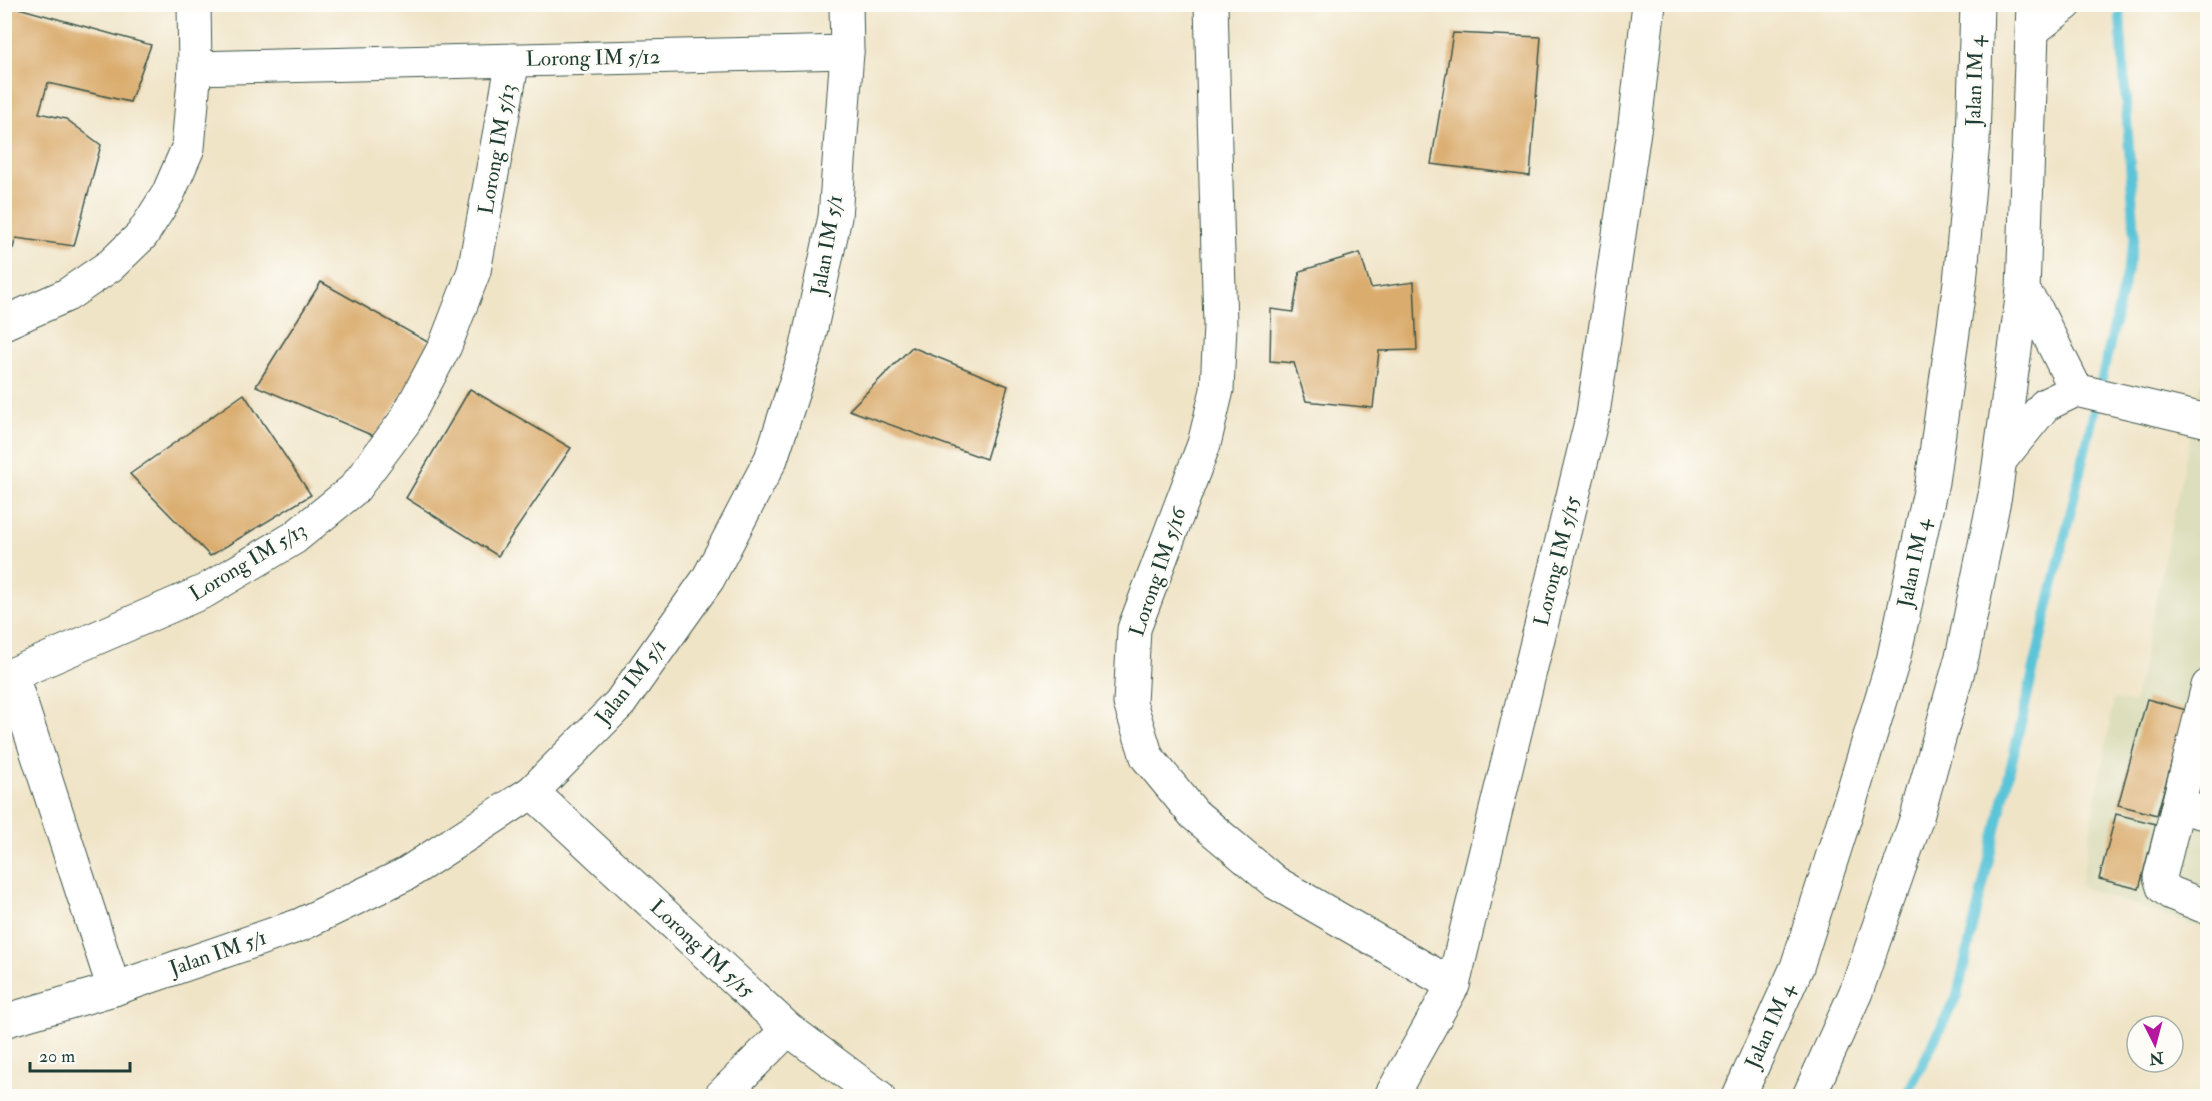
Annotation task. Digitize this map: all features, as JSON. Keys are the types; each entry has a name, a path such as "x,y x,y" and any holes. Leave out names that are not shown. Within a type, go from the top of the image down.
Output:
{"street":[{"path":"4,323 67,295 111,265 142,235 168,194 188,148 195,68 194,4"},
{"name":"Jalan IM 5/1","path":"4,1021 114,989 300,925 406,874 532,792 620,703 708,579 771,459 807,351 835,217 847,52 846,4"},
{"name":"Lorong IM 5/16","path":"1212,4 1221,325 1217,390 1204,444 1134,629 1130,703 1147,757 1194,814 1276,883 1453,984"},
{"name":"Lorong IM 5/15","path":"1391,1096 1453,984 1593,414 1635,124 1649,4"},
{"name":"Jalan IM 4","path":"1739,1096 1797,967 1852,795 1893,661 1930,494 1960,282 1973,142 1977,4"},
{"path":"1809,1096 1856,992 1917,817 1964,653 1995,495 2023,291 2033,17 2066,4"},
{"name":"Lorong IM 5/12","path":"195,68 847,52"},
{"name":"Lorong IM 5/13","path":"8,677 206,591 294,538 354,489 405,421 445,346 474,270 513,60"},
{"path":"2023,291 2037,311 2081,392"},
{"path":"2000,460 2045,405 2081,392 2208,420"},
{"path":"8,677 114,989"},
{"path":"2208,686 2193,810 2160,877 2163,887 2171,893 2208,908"},
{"name":"Lorong IM 5/15","path":"532,792 788,1029 879,1096"},
{"path":"721,1096 788,1029"}],"shaded area":[{"path":"2207,355 2207,930 2080,887 2114,699 2134,703"}],"building":[{"path":"4,4 151,45 130,102 48,83 39,113 66,119 101,145 74,246 16,238 13,248 4,246"},
{"path":"1453,33 1541,37 1530,176 1431,164"},
{"path":"1360,253 1371,288 1414,282 1417,350 1379,351 1373,408 1306,401 1294,363 1270,361 1271,309 1293,312 1300,271"},
{"path":"321,282 433,345 376,437 256,386"},
{"path":"912,347 1008,386 986,459 849,410"},
{"path":"470,389 571,448 498,556 406,498"},
{"path":"244,394 311,495 210,556 130,474"},
{"path":"2147,699 2186,710 2157,815 2118,805"},
{"path":"2116,814 2156,824 2139,889 2099,879"}],"waterway":[{"path":"1906,1096 1957,996 2135,237 2120,16"}]}
